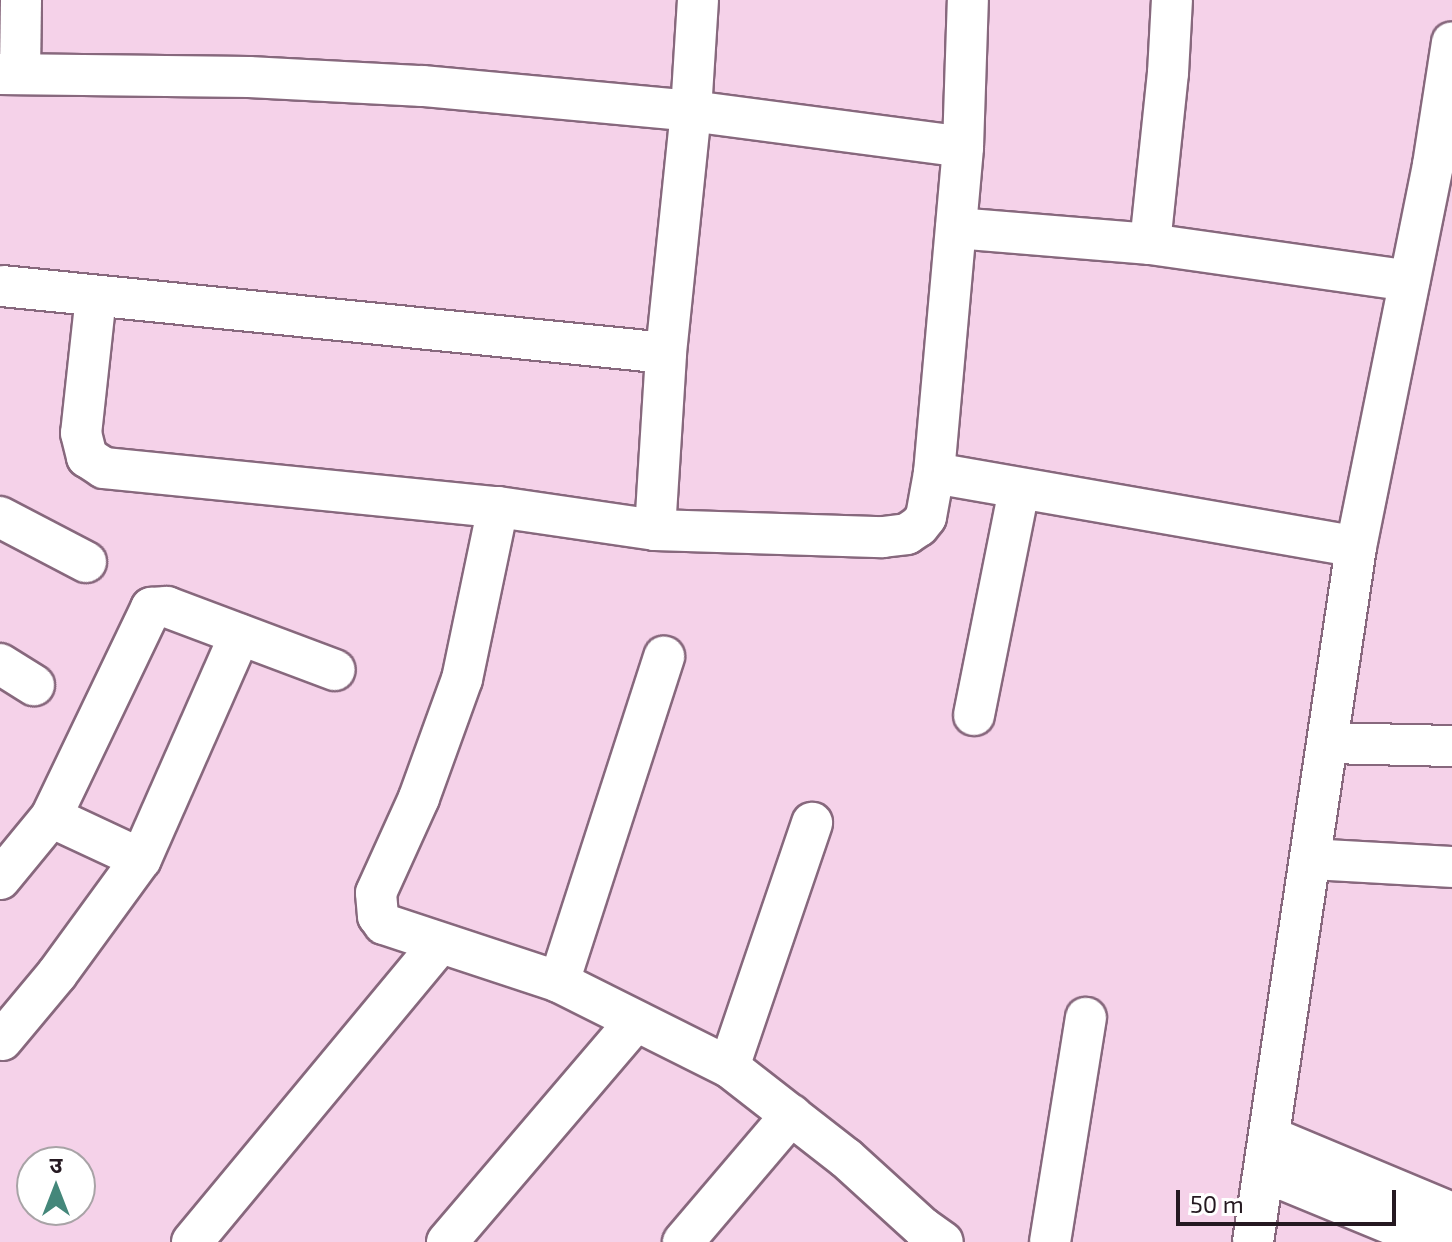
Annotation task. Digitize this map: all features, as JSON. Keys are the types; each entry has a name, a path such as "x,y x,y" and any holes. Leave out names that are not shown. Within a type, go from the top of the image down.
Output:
{"street":[{"path":"21,0 10,73 249,77 423,86 691,111 963,147"},
{"path":"655,530 666,353 691,111 698,0"},
{"path":"96,296 81,433 87,457 93,464 170,475 498,507 655,530 895,537 919,526 926,517 934,473 963,147 968,0"},
{"path":"1150,244 1168,73 1172,0"},
{"path":"1253,1242 1356,547 1409,281 1442,169 1452,42"},
{"path":"956,228 1150,244 1409,281"},
{"path":"2,286 666,353"},
{"path":"934,473 1356,547"},
{"path":"974,715 1019,490"},
{"path":"498,507 462,679 419,798 376,893 375,906 384,924 559,982 634,1023 729,1067 881,1188 926,1237"},
{"path":"0,517 86,562"},
{"path":"0,879 51,817 151,608 167,607 335,670"},
{"path":"2,1040 57,974 141,859 240,635"},
{"path":"559,982 664,656"},
{"path":"0,664 34,685"},
{"path":"1328,743 1452,746"},
{"path":"51,817 141,859"},
{"path":"729,1067 812,823"},
{"path":"1310,859 1452,867"},
{"path":"192,1242 440,943"},
{"path":"1050,1242 1086,1018"},
{"path":"447,1242 634,1023"},
{"path":"683,1242 791,1115"},
{"path":"1267,1154 1452,1213"},
{"path":"1267,1154 1435,1242"}]}
